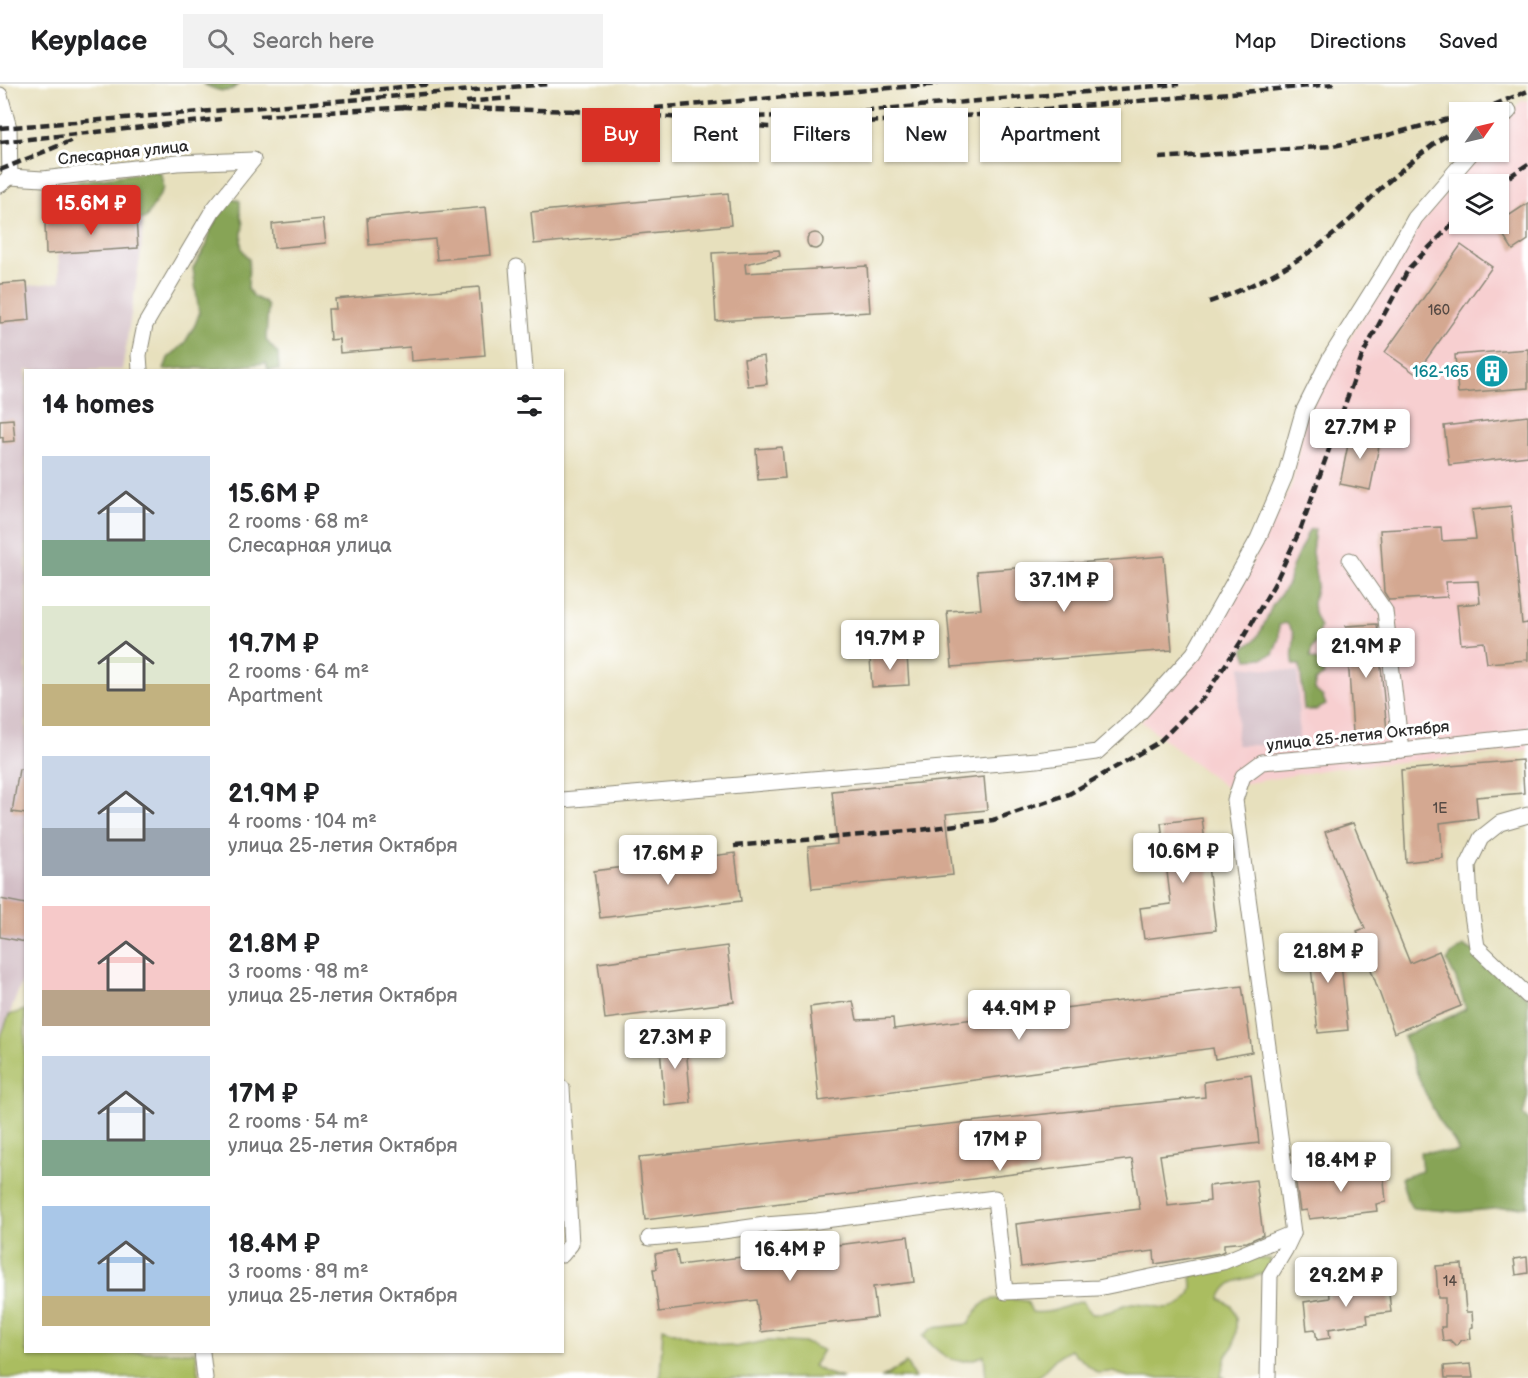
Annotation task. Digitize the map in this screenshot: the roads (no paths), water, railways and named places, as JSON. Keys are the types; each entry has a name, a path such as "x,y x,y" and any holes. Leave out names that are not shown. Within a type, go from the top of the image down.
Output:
{"street":[{"path":"0,95 9,128 5,181"},
{"name":"Слесарная улица","path":"5,181 177,164 253,160 213,210 145,325 139,355 140,369"},
{"path":"564,800 1037,760 1097,752 1136,717 1194,653 1258,539 1285,476 1303,412 1330,358 1415,218 1463,162"},
{"path":"517,267 525,369"},
{"path":"1350,560 1385,611 1401,750"},
{"name":"улица 25-летия Октября","path":"1293,1233 1235,800 1243,776 1262,762 1528,736"},
{"path":"1528,815 1500,823 1480,838 1468,865 1470,901 1477,947 1528,996"},
{"path":"564,1123 571,1244 564,1253"},
{"path":"649,1238 709,1233 765,1224 817,1221 995,1198 1005,1293 1098,1288 1166,1274 1223,1262 1293,1233"},
{"path":"1268,1378 1269,1275 1293,1233"},
{"path":"202,1353 205,1378"}],"railway":[{"path":"352,92 432,84"},
{"path":"0,128 549,84"},
{"path":"655,108 938,84"},
{"path":"759,117 800,116 1179,84"},
{"path":"572,111 685,118 768,127 802,126 978,115 1334,84"},
{"path":"1501,102 1528,91"},
{"path":"466,102 511,98"},
{"path":"402,107 580,111"},
{"path":"260,116 409,107"},
{"path":"0,142 221,119"},
{"path":"1159,158 1333,146 1384,136 1449,119"},
{"path":"1209,302 1260,281 1312,251 1346,223 1408,164 1449,133"},
{"path":"0,170 75,139"},
{"path":"1509,177 1528,164"},
{"path":"734,846 920,830 993,820 1069,794 1159,742 1204,697 1240,643 1275,583 1301,528 1363,354 1409,268 1449,227"}],"place":[{"name":"162-165","path":"1492,371"}]}
